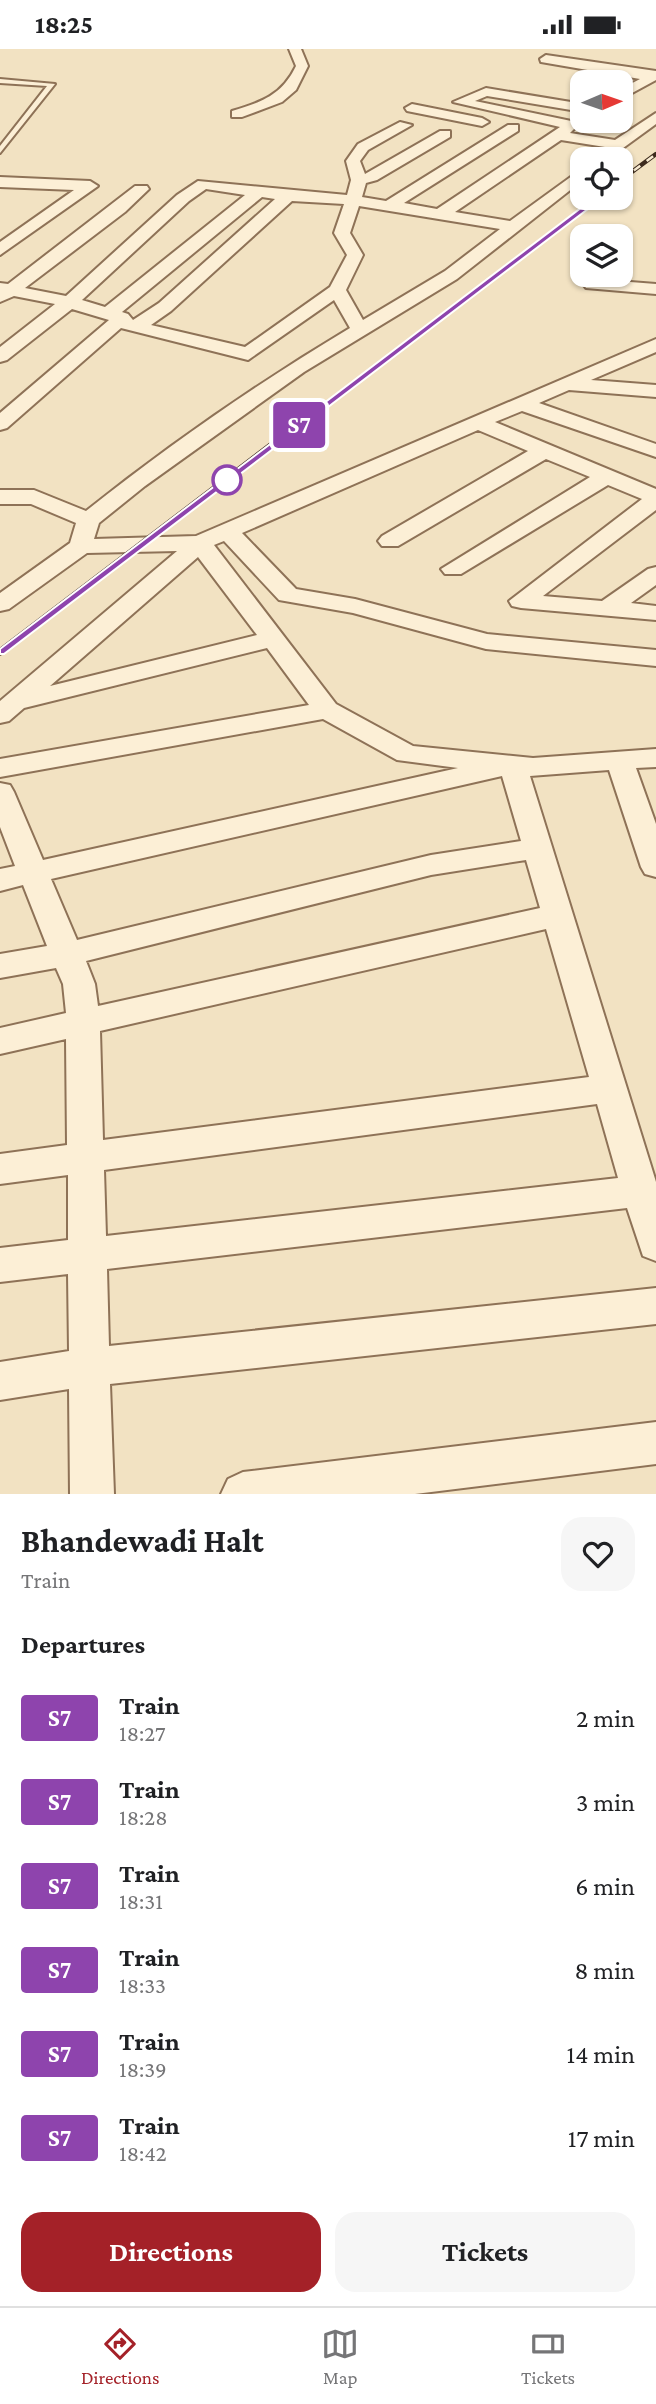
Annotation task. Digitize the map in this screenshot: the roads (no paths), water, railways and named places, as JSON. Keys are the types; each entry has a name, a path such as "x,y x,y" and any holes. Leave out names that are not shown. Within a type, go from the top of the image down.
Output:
{"street":[{"path":"237,114 271,104 294,89 303,67 295,49"},
{"path":"570,49 656,77"},
{"path":"546,59 656,77"},
{"path":"539,72 570,77"},
{"path":"636,87 656,77"},
{"path":"570,107 486,92 460,101 570,121"},
{"path":"412,108 617,145"},
{"path":"614,147 656,117"},
{"path":"248,354 337,290 355,255 342,233 359,180 353,160 363,147 405,125"},
{"path":"439,215 570,127"},
{"path":"387,207 513,128"},
{"path":"359,180 372,177 445,134"},
{"path":"0,182 90,186 0,250"},
{"path":"81,546 88,520 137,481 297,368 361,332 451,275 570,182"},
{"path":"0,356 69,302 183,198 203,184 288,196 353,200 513,226"},
{"path":"3,293 141,189"},
{"path":"0,424 120,321 258,192"},
{"path":"120,321 165,307 195,277 288,196"},
{"path":"39,201 65,203"},
{"path":"633,287 656,289"},
{"path":"337,290 361,332"},
{"path":"3,293 69,302 120,321 297,368"},
{"path":"8,709 200,543 656,345"},
{"path":"566,385 656,391"},
{"path":"522,404 656,451"},
{"path":"479,423 656,498 521,601 656,613"},
{"path":"583,426 656,429"},
{"path":"390,541 545,450"},
{"path":"453,569 607,476"},
{"path":"0,497 34,497 88,520"},
{"path":"228,531 288,595 355,606 486,641 656,657"},
{"path":"0,604 81,546 200,543"},
{"path":"200,543 327,710 407,754 533,767 656,758"},
{"path":"607,609 656,574"},
{"path":"8,709 273,639"},
{"path":"0,768 327,710"},
{"path":"620,761 650,829 656,867"},
{"path":"513,765 656,1244"},
{"path":"0,880 513,765"},
{"path":"0,792 79,984 83,1022 92,1494"},
{"path":"0,966 67,954 431,865 538,848"},
{"path":"0,1041 558,915"},
{"path":"0,1169 610,1088"},
{"path":"0,1265 640,1191"},
{"path":"0,1381 91,1367 656,1306"},
{"path":"243,1494 656,1443"}],"lane":[{"path":"0,81 52,84 0,151"}],"railway":[{"path":"633,171 656,154"},
{"path":"575,216 583,210"},
{"path":"295,428 577,214"},
{"path":"0,652 297,426"}],"train":[{"name":"S7","path":"0,652 582,210"}]}
